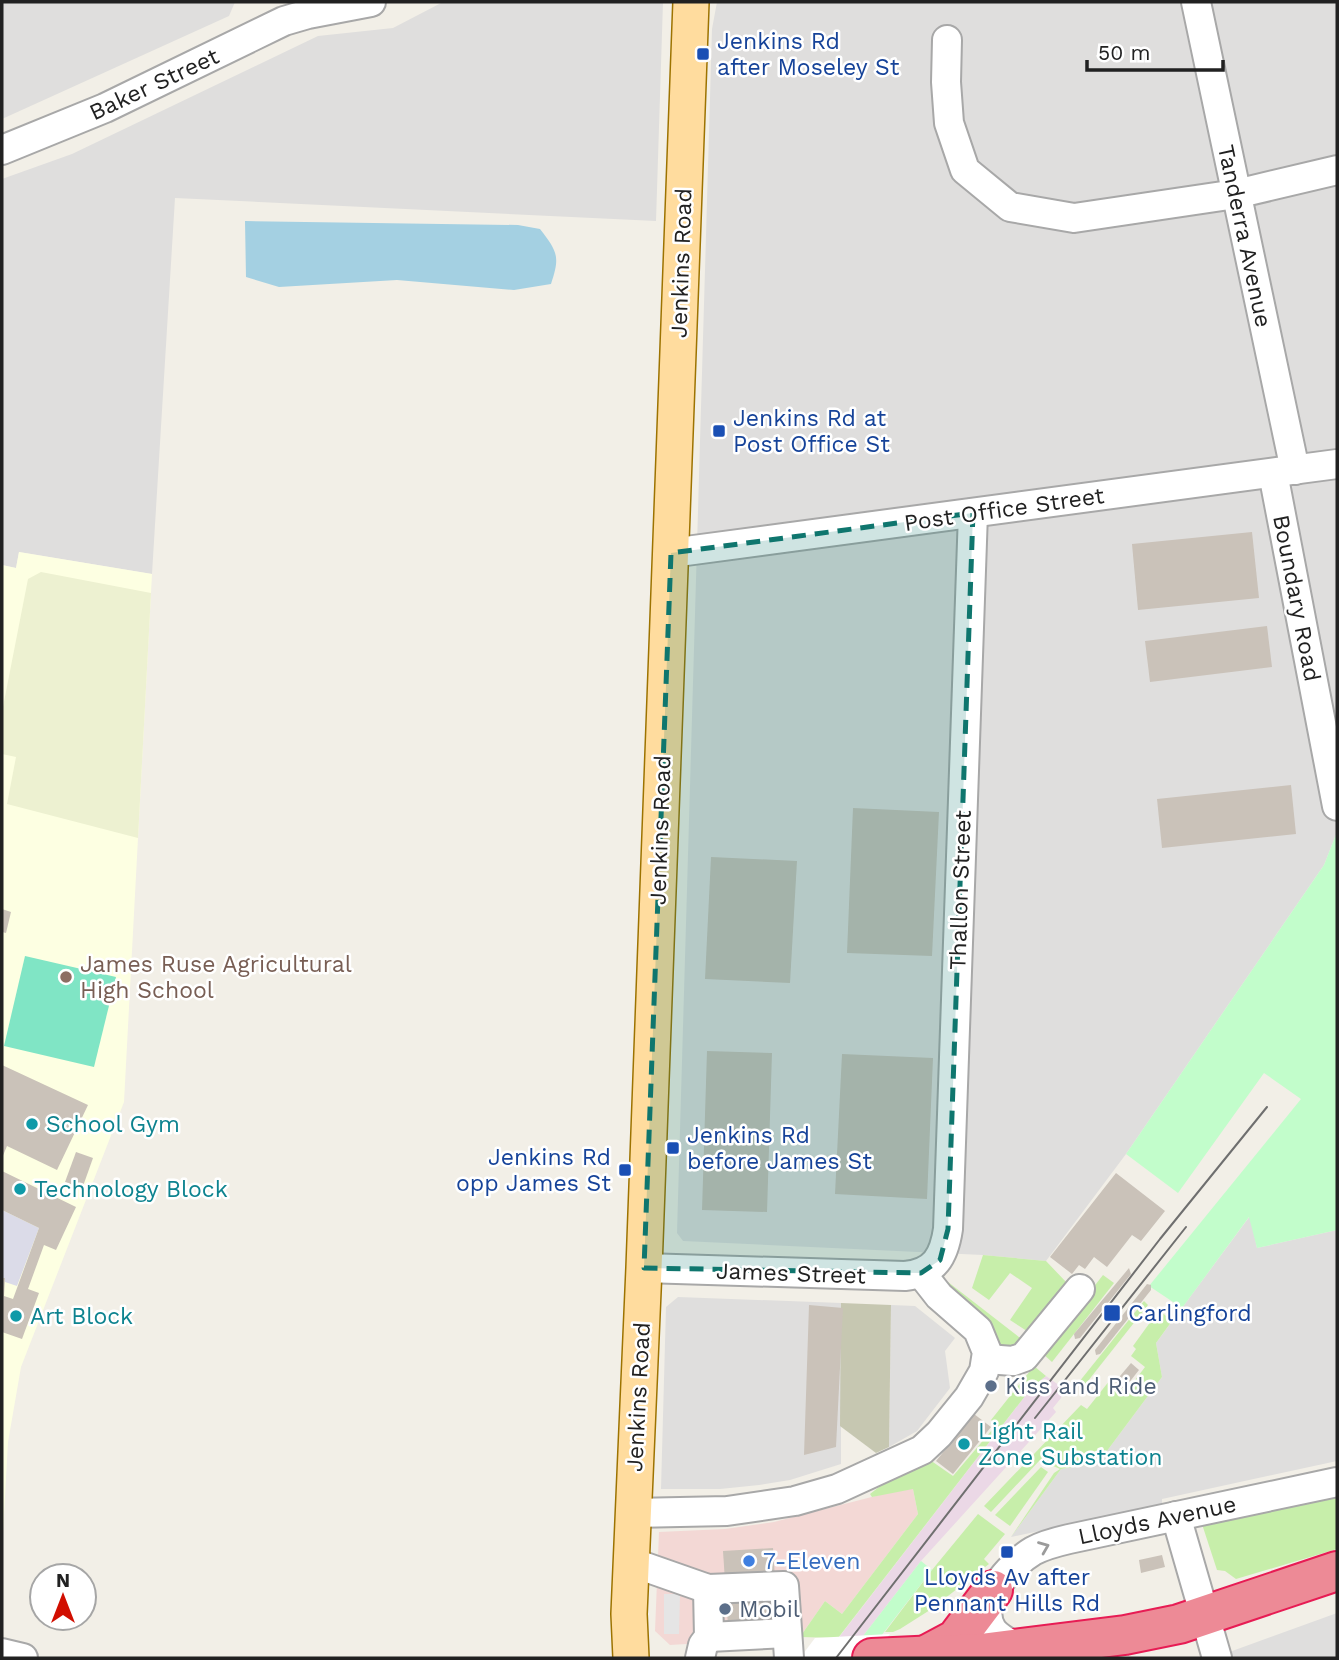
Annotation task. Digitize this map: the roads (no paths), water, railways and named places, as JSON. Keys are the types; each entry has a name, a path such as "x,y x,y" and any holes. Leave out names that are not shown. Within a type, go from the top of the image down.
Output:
{"highway":[{"path":"897,1657 1020,1649 1179,1624 1337,1571"},
{"path":"897,1657 956,1639 993,1590"}],"main road":[{"name":"Jenkins Road","path":"631,1658 629,1614 691,2"}],"street":[{"name":"Baker Street","path":"2,150 105,108 280,12 308,13 371,2"},
{"name":"Tanderra Avenue","path":"1196,2 1236,194 1284,471"},
{"path":"947,40 949,123 965,170 1010,207 1074,218 1236,194 1337,170"},
{"name":"Post Office Street","path":"671,553 1337,464"},
{"name":"Boundary Road","path":"1284,471 1337,806"},
{"name":"Thallon Street","path":"928,1269 945,1248 948,1229 974,513"},
{"name":"James Street","path":"644,1268 894,1276 928,1269"},
{"path":"633,1513 727,1511 795,1501 837,1489 922,1450 939,1434 977,1384 986,1359 986,1346 978,1330 939,1296 928,1269"},
{"path":"986,1359 1013,1361 1024,1357 1080,1289"},
{"name":"Lloyds Avenue","path":"993,1590 1026,1556 1044,1545 1337,1482"},
{"path":"1176,1516 1217,1658"},
{"path":"631,1562 708,1589 785,1586 788,1646 705,1647 708,1589"},
{"path":"993,1590 988,1612 990,1625 999,1637 1020,1649"},
{"path":"2,1653 23,1658"}],"water":[{"path":"245,221 518,225 540,229 554,249 556,267 551,284 514,290 397,280 279,287 246,277"}],"tram line":[{"path":"836,1658 1160,1239 1267,1107"},
{"path":"1035,1418 1186,1227"}],"place":[{"name":"Jenkins Rd after Moseley St","path":"703,54"},
{"name":"Jenkins Rd at Post Office St","path":"719,431"},
{"name":"James Ruse Agricultural High School","path":"66,977"},
{"name":"School Gym","path":"32,1124"},
{"name":"Jenkins Rd before James St","path":"673,1148"},
{"name":"Jenkins Rd opp James St","path":"625,1170"},
{"name":"Technology Block","path":"20,1189"},
{"name":"Carlingford","path":"1112,1313"},
{"name":"Art Block","path":"16,1316"},
{"name":"Kiss and Ride","path":"991,1386"},
{"name":"Light Rail Zone Substation","path":"964,1444"},
{"name":"Lloyds Av after Pennant Hills Rd","path":"1007,1552"},
{"name":"7-Eleven","path":"749,1561"},
{"name":"Mobil","path":"725,1609"}]}
